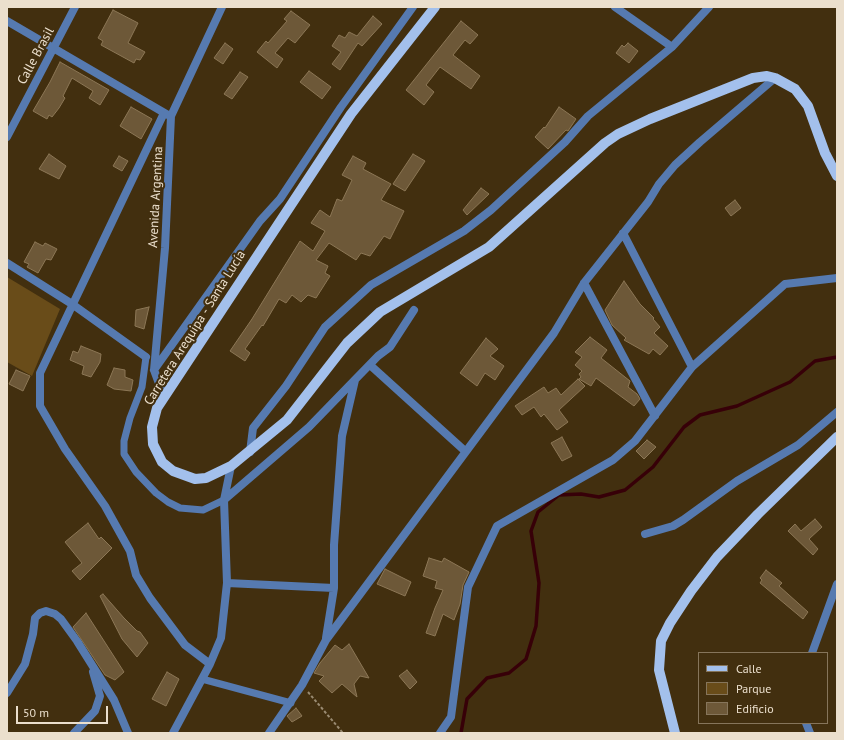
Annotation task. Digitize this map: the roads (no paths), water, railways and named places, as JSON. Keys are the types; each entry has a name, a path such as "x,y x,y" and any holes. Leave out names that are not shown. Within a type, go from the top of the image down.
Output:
{"main road":[{"name":"Carretera Arequipa - Santa Lucía","path":"435,7 351,114 157,408 154,421 153,444 157,453 168,468 184,476 195,479 206,478 231,466 250,452 287,420 361,328 396,302 460,266 489,247 605,143 618,134 650,119 736,83 767,76 775,78 795,89 808,106 825,153 837,176"},
{"path":"675,733 660,670 661,641 670,623 691,591 717,557 758,514 837,437"}],"street":[{"name":"Calle Brasil","path":"7,137 75,7"},
{"name":"Avenida Argentina","path":"164,397 154,370 165,248 167,115 222,7"},
{"path":"154,370 260,221 280,199 345,101 413,7"},
{"path":"615,7 672,47"},
{"path":"250,452 253,428 286,386 325,327 371,285 464,231 491,210 565,142 588,116 672,47 709,7"},
{"path":"7,20 167,115 72,304 40,374 40,406 65,449 105,506 130,551 136,575 150,598 185,646 210,664"},
{"path":"269,733 291,703 326,640 554,333 584,283 675,165 775,78"},
{"path":"623,233 692,367"},
{"path":"7,263 72,304 146,357"},
{"path":"440,733 451,717 468,587 497,526 614,460 636,441 692,367 785,284 837,278"},
{"path":"584,283 656,416"},
{"path":"224,500 309,427 370,365 390,347 414,310"},
{"path":"370,365 465,451"},
{"path":"326,640 334,588 334,545 342,436 355,380"},
{"path":"645,534 673,526 683,520 738,481 798,445 837,412"},
{"path":"173,733 210,664 221,638 227,583 224,500 231,466"},
{"path":"227,583 334,588"},
{"path":"812,652 837,584"},
{"path":"7,693 25,664 36,618 40,613 46,610 55,614 61,619 91,663 114,700 128,733"},
{"path":"74,733 95,711 100,696 91,663"}],"lane":[{"path":"146,357 142,387 130,418 124,441 124,454 136,472 156,493 168,502 180,508 203,510 224,500"},
{"path":"202,679 291,703"}],"waterway":[{"path":"461,733 467,699 487,678 509,673 526,659 536,626 539,583 531,531 538,512 559,495 581,494 599,497 625,490 653,467 684,427 700,415 737,406 790,382 815,361 837,357"}]}
